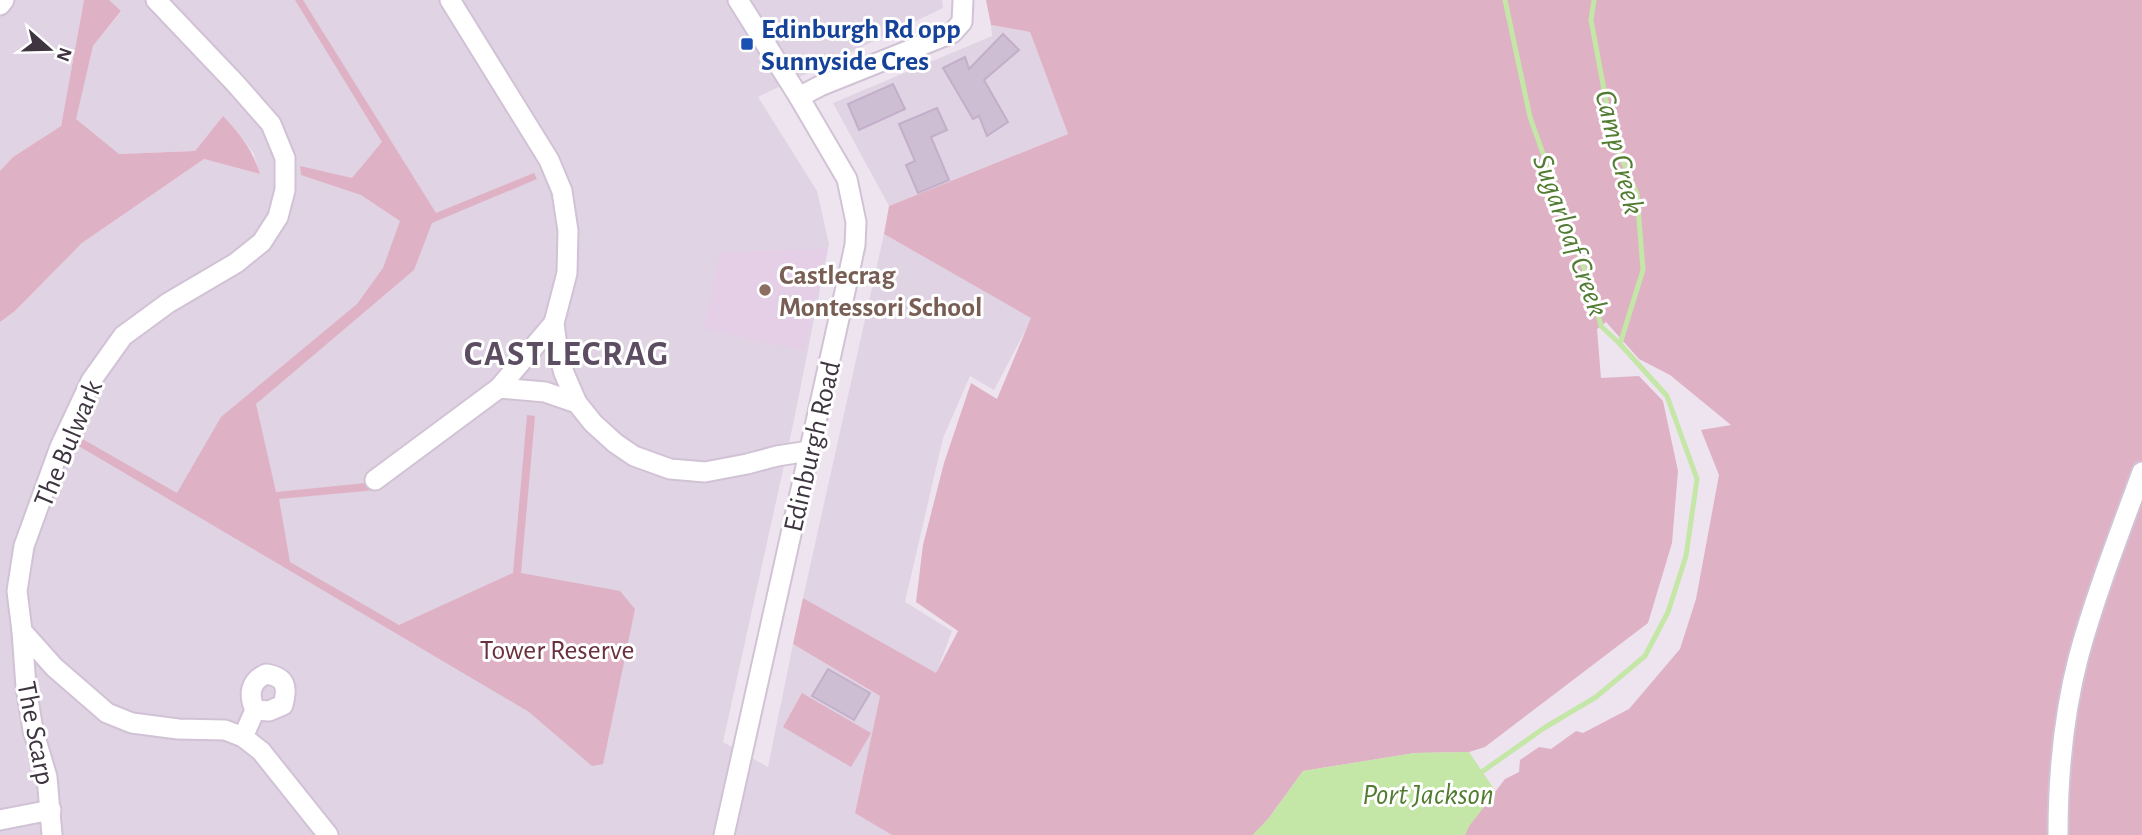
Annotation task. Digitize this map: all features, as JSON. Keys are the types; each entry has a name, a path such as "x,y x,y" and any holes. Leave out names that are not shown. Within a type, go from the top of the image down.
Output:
{"street":[{"path":"0,5 4,0"},
{"name":"The Bulwark","path":"22,631 17,591 24,546 60,447 91,381 123,336 168,303 236,263 262,242 278,217 285,190 285,158 271,124 156,0"},
{"path":"450,0 549,160 562,191 568,231 567,273 554,323 556,346 577,403 593,423 615,443 634,456 670,469 705,472 810,451"},
{"name":"Edinburgh Road","path":"724,835 853,255 856,222 847,178 738,0"},
{"path":"799,97 952,33 962,22 963,0"},
{"path":"375,480 499,388 554,323"},
{"path":"499,388 545,392 577,403"},
{"path":"2058,835 2058,805 2068,707 2080,654 2142,472"},
{"path":"22,631 54,667 107,713 132,723 178,729 225,730 243,737 261,751 328,835"},
{"name":"The Scarp","path":"22,631 26,687 33,730 47,777 52,835"},
{"path":"243,737 255,710"},
{"path":"0,820 51,810"}],"shaded area":[{"path":"0,0 84,0 61,126 13,157 0,171"},
{"path":"109,0 942,0 943,8 758,97 817,191 829,244 794,420 723,742 768,767 793,644 880,696 855,812 892,835 0,835 0,322 15,311 82,243 204,159 259,174 254,154 223,116 195,151 119,154 75,119 93,46 121,12"},
{"path":"991,25 1030,32 1068,134 889,206 833,103 992,36"},
{"path":"884,234 1032,318 994,390 970,376 943,438 905,602 952,631 936,674 803,598"},
{"name":"Castlecrag Montessori School","path":"827,249 804,351 704,329 720,252"}],"green space":[{"path":"84,0 109,0 121,11 93,46 76,119 119,154 195,151 223,116 245,143 260,174 204,159 82,243 15,311 0,322 0,171 13,157 61,126"},
{"name":"Tower Reserve","path":"295,0 303,0 436,213 534,173 537,179 432,223 414,270 256,404 276,492 376,482 376,490 279,499 290,562 399,625 513,573 527,415 535,416 521,573 620,591 635,609 603,764 592,766 529,712 77,445 79,437 177,493 221,417 357,304 383,268 400,221 361,195 301,175 300,166 352,178 382,142"},
{"path":"986,0 2142,0 2142,835 1465,835 1505,779 1519,772 1520,760 1539,747 1551,749 1576,731 1583,733 1629,709 1680,649 1696,599 1719,475 1701,430 1731,425 1670,375 1639,359 1606,322 1597,329 1601,378 1639,376 1663,401 1678,471 1672,543 1648,623 1485,747 1469,752 1415,753 1303,771 1269,818 1253,835 892,835 855,813 880,696 793,644 803,598 936,673 958,631 916,602 923,545 944,463 971,383 997,399 1031,318 884,234 889,206 1068,134 1030,32 991,25"},
{"path":"802,693 871,733 851,767 783,727"}],"water":[{"name":"Port Jackson","path":"1469,752 1496,792 1465,835 1253,835 1269,818 1303,771 1415,753"}],"building":[{"path":"1003,34 1019,50 984,80 1008,122 987,136 979,116 973,119 943,68 965,57 969,69"},
{"path":"893,84 905,109 859,130 848,104"},
{"path":"937,108 947,130 931,137 949,180 918,193 906,165 915,161 899,124"},
{"path":"828,669 870,693 854,720 812,696"}],"waterway":[{"name":"Sugarloaf Creek","path":"1483,771 1544,728 1596,697 1645,656 1668,612 1686,556 1697,479 1667,396 1601,326 1591,288 1530,117 1505,0"},
{"name":"Camp Creek","path":"1594,0 1591,20 1613,138 1637,194 1643,270 1620,344"}],"place":[{"name":"Edinburgh Rd opp Sunnyside Cres","path":"747,44"},
{"name":"Castlecrag Montessori School","path":"765,290"}],"district":[{"name":"CASTLECRAG","path":"567,353"}]}
